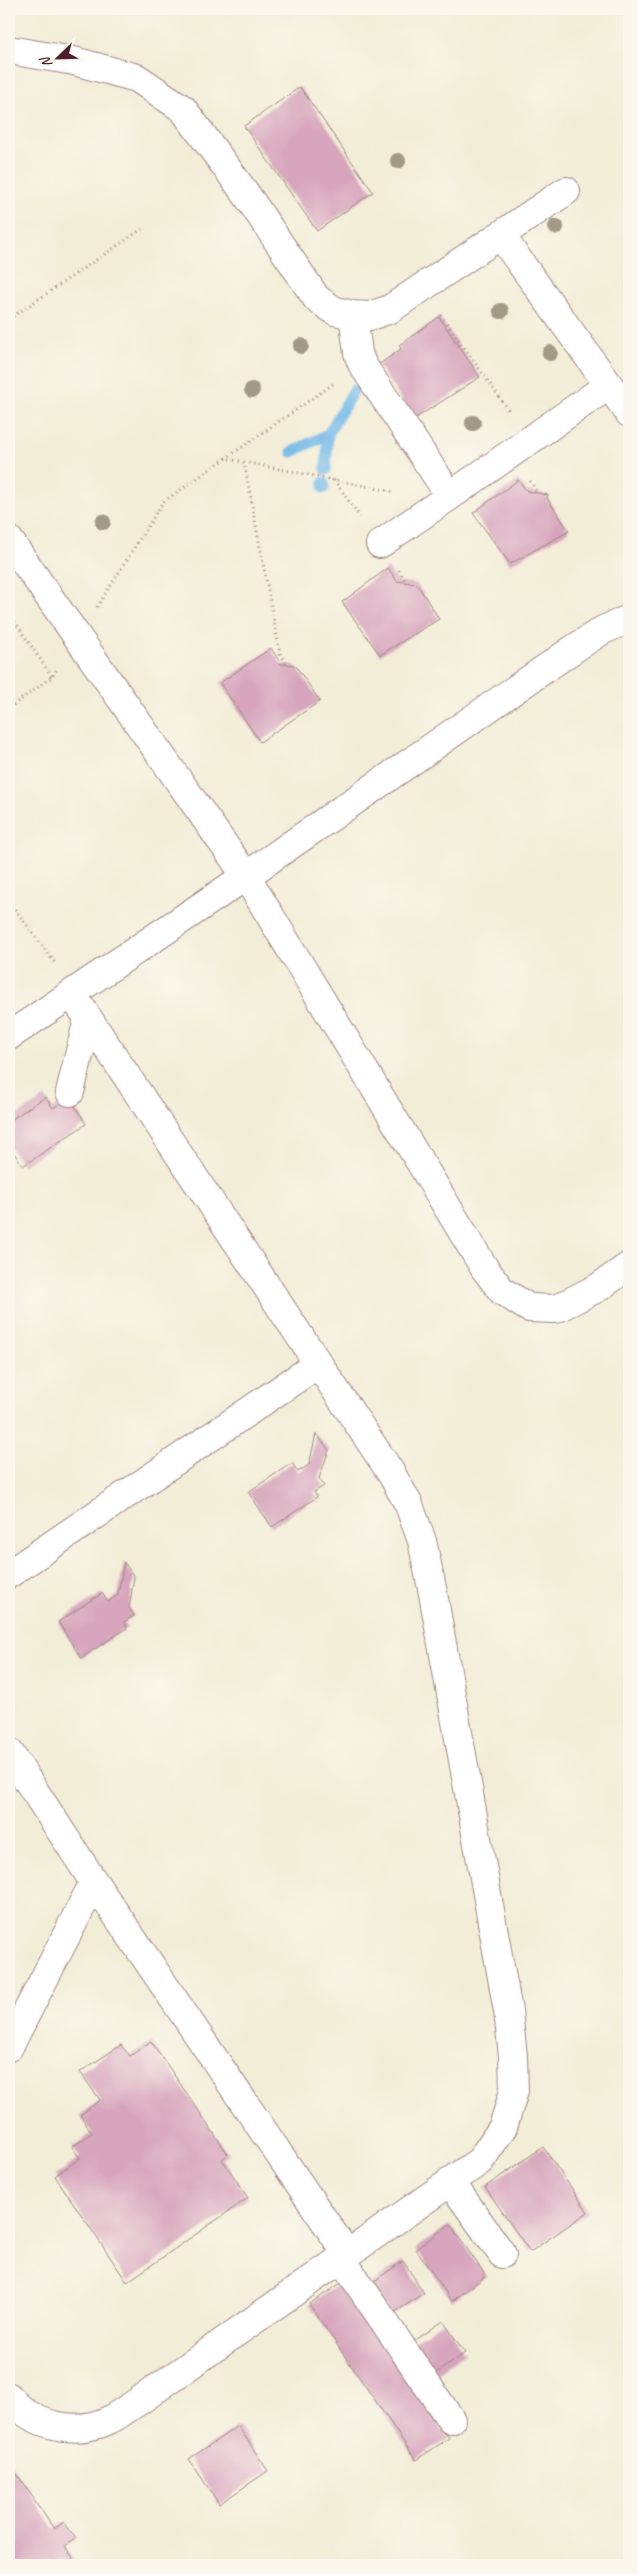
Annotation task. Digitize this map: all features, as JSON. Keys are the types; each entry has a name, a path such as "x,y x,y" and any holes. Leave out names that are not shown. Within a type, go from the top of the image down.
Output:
{"lane":[{"path":"9,50 74,61 137,78 183,109 246,194 317,299 335,311 370,316 390,309 566,192"},
{"path":"501,236 629,413"},
{"path":"353,315 358,353 362,364 446,499"},
{"path":"380,544 609,385"},
{"path":"9,540 246,876 479,1260 502,1291 529,1308 556,1309 599,1287 629,1266"},
{"path":"9,1036 246,876 575,648 603,630 629,619"},
{"path":"9,2397 36,2420 71,2428 108,2420 480,2161 503,2127 514,2091 508,2011 422,1541 409,1505 391,1473 88,1019 74,992"},
{"path":"70,1092 88,1019"},
{"path":"9,1574 318,1364"},
{"path":"9,1752 451,2420"},
{"path":"10,2039 94,1882"},
{"path":"450,2182 502,2254"}],"path":[{"path":"9,319 142,229"},
{"path":"422,287 530,441"},
{"path":"9,708 52,677 163,502 362,364"},
{"path":"229,458 446,499"},
{"path":"244,462 280,653 287,664"},
{"path":"9,613 52,677"},
{"path":"9,901 74,992"}],"building":[{"path":"300,87 373,192 317,231 244,126"},
{"path":"439,317 480,377 414,419 378,365 401,349 399,345"},
{"path":"518,480 527,491 548,495 547,498 569,531 510,564 473,513"},
{"path":"388,568 397,581 417,584 439,619 380,655 342,602"},
{"path":"271,648 281,664 295,665 320,701 260,742 220,683"},
{"path":"64,1091 77,1094 75,1106 86,1124 23,1166 9,1146 9,1121 45,1097 53,1108 61,1103"},
{"path":"316,1434 329,1450 319,1478 324,1486 314,1492 317,1497 272,1527 248,1492 292,1463 298,1472 309,1465"},
{"path":"124,1562 134,1577 129,1608 134,1616 124,1622 127,1628 81,1658 58,1622 102,1593 108,1602 118,1595"},
{"path":"151,2041 228,2154 222,2159 248,2198 127,2282 55,2176 80,2158 72,2147 92,2133 80,2115 100,2100 80,2072 121,2045 130,2056"},
{"path":"543,2147 588,2212 530,2252 485,2187"},
{"path":"450,2224 486,2276 452,2301 416,2249"},
{"path":"403,2261 424,2293 391,2315 370,2284"},
{"path":"343,2282 449,2438 416,2460 309,2304"},
{"path":"443,2321 465,2353 432,2376 410,2344"},
{"path":"238,2426 268,2471 219,2504 189,2459"},
{"path":"9,2462 54,2529 64,2522 76,2539 65,2546 78,2565 9,2565"}],"waterway":[{"path":"292,452 328,434 354,390"},
{"path":"326,470 328,434"},
{"path":"324,482 324,488"}]}
